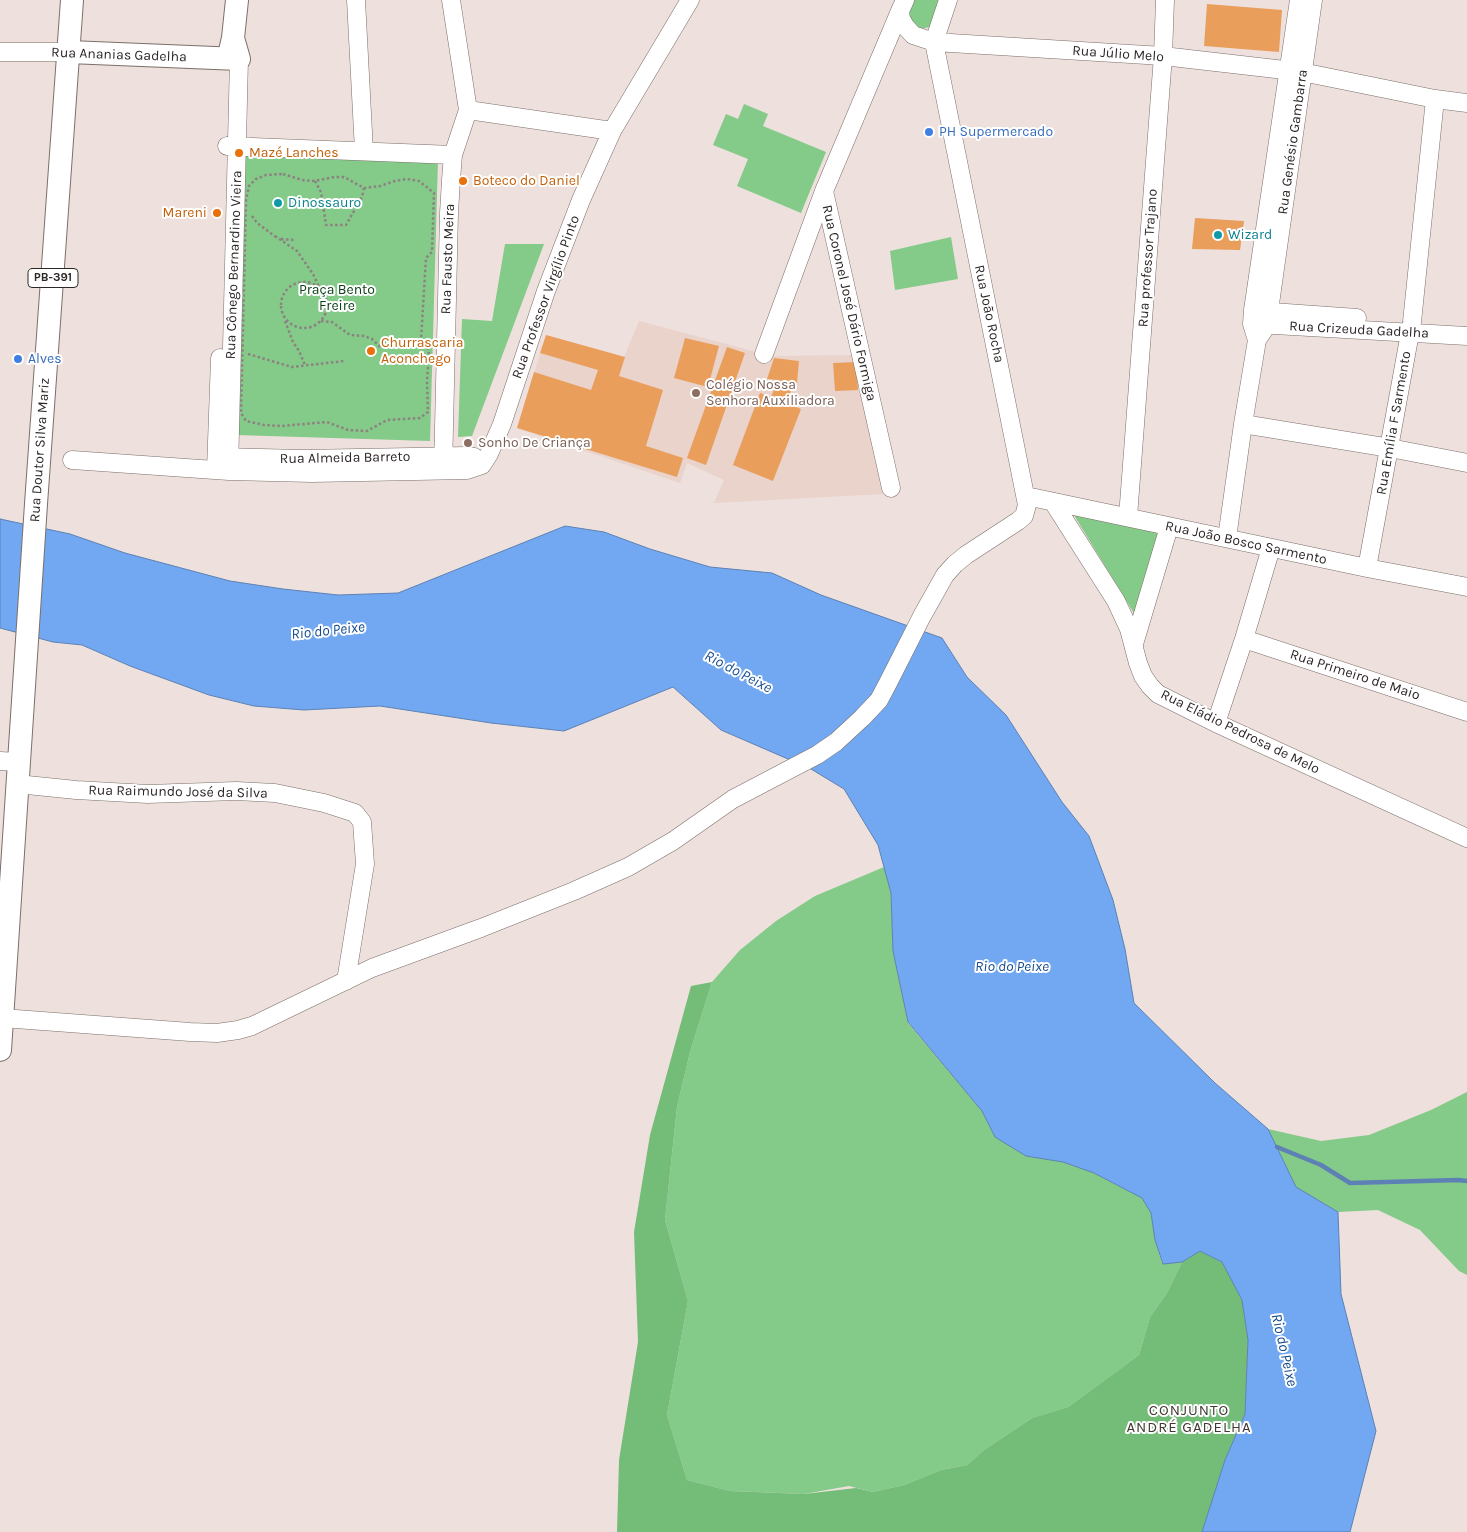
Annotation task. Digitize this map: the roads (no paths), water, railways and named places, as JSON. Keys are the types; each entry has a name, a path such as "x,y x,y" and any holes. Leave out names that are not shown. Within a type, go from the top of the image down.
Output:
{"main road":[{"name":"Rua Doutor Silva Mariz","path":"12,769 26,661 36,504 43,458 72,0"},
{"path":"233,51 237,0"},
{"name":"Rua Ananias Gadelha","path":"70,52 233,51"},
{"name":"PB-391","path":"0,1050 12,769"}],"street":[{"path":"356,0 364,151"},
{"path":"452,0 468,110 612,130"},
{"name":"Rua Professor Virgílio Pinto","path":"476,464 489,454 502,424 546,291 581,200 612,130 690,0"},
{"path":"903,5 901,19 913,34 934,42 948,0"},
{"name":"Rua professor Trajano","path":"1128,517 1163,56 1165,0"},
{"name":"Rua Genésio Gambarra","path":"1227,538 1260,322 1295,71 1298,0"},
{"name":"Rua Genésio Gambarra","path":"1295,71 1313,0"},
{"name":"Rua Coronel José Dário Formiga","path":"891,488 824,191 903,5"},
{"name":"Rua Júlio Melo","path":"934,42 1163,56 1295,71 1435,99 1467,103"},
{"name":"Rua João Rocha","path":"346,981 388,961 481,928 574,891 628,866 673,841 733,799 817,755 836,742 878,700 945,575 966,555 1024,516 1027,505 1026,496 934,42"},
{"name":"Rua Cônego Bernardino Vieira","path":"222,464 233,146 233,51"},
{"name":"Rua Ananias Gadelha","path":"0,52 70,52"},
{"name":"Rua Emília F Sarmento","path":"1367,568 1411,328 1435,99"},
{"name":"Rua Fausto Meira","path":"443,464 449,213 453,155 468,110"},
{"path":"233,146 453,155"},
{"path":"764,354 824,191"},
{"name":"Rua Crizeuda Gadelha","path":"1260,322 1411,328 1467,336"},
{"name":"Rua Crizeuda Gadelha","path":"1411,328 1467,324"},
{"path":"1243,424 1390,448 1467,463"},
{"name":"Rua Almeida Barreto","path":"72,460 222,464 312,473 443,464 476,464"},
{"name":"Rua João Bosco Sarmento","path":"1026,496 1168,527 1467,587"},
{"name":"Rua Eládio Pedrosa de Melo","path":"1053,502 1116,601 1129,629 1143,676 1158,694 1216,723 1467,838"},
{"path":"1134,645 1168,527"},
{"path":"1216,723 1244,639 1271,548"},
{"name":"Rua Primeiro de Maio","path":"1244,639 1467,712"},
{"name":"Rua Raimundo José da Silva","path":"12,769 76,790 148,794 236,791 275,793 324,803 355,813 362,822 364,864 346,981"},
{"path":"2,1007 130,1029 217,1032 238,1030 263,1022 346,981"}],"water":[{"name":"Rio do Peixe","path":"0,519 70,534 125,553 230,581 338,595 398,593 565,526 604,532 650,549 710,567 772,573 821,595 942,638 967,677 1006,715 1062,802 1089,836 1113,900 1125,949 1134,1003 1215,1083 1268,1129 1296,1187 1338,1212 1341,1294 1376,1431 1350,1532 1202,1532 1225,1460 1245,1414 1248,1340 1242,1300 1222,1262 1200,1251 1182,1262 1163,1264 1155,1240 1151,1213 1142,1198 1094,1173 1063,1162 1026,1156 995,1137 982,1111 908,1022 893,951 891,893 878,845 844,789 811,769 721,730 673,687 564,731 491,723 380,706 304,710 254,706 209,695 130,666 82,645 53,642 0,628"}],"waterway":[{"path":"1277,1147 1321,1165 1350,1183 1467,1181"}],"place":[{"name":"PH Supermercado","path":"929,132"},
{"name":"Mazé Lanches","path":"239,153"},
{"name":"Boteco do Daniel","path":"463,181"},
{"name":"Dinossauro","path":"278,203"},
{"name":"Mareni","path":"217,213"},
{"name":"Wizard","path":"1218,235"},
{"name":"Churrascaria Aconchego","path":"371,351"},
{"name":"Alves","path":"18,359"},
{"name":"Colégio Nossa Senhora Auxiliadora","path":"696,393"},
{"name":"Sonho De Criança","path":"468,443"}],"district":[{"name":"CONJUNTO ANDRÉ GADELHA","path":"1189,1420"}],"park label":[{"name":"Praça Bento Freire","path":"337,298"}]}
